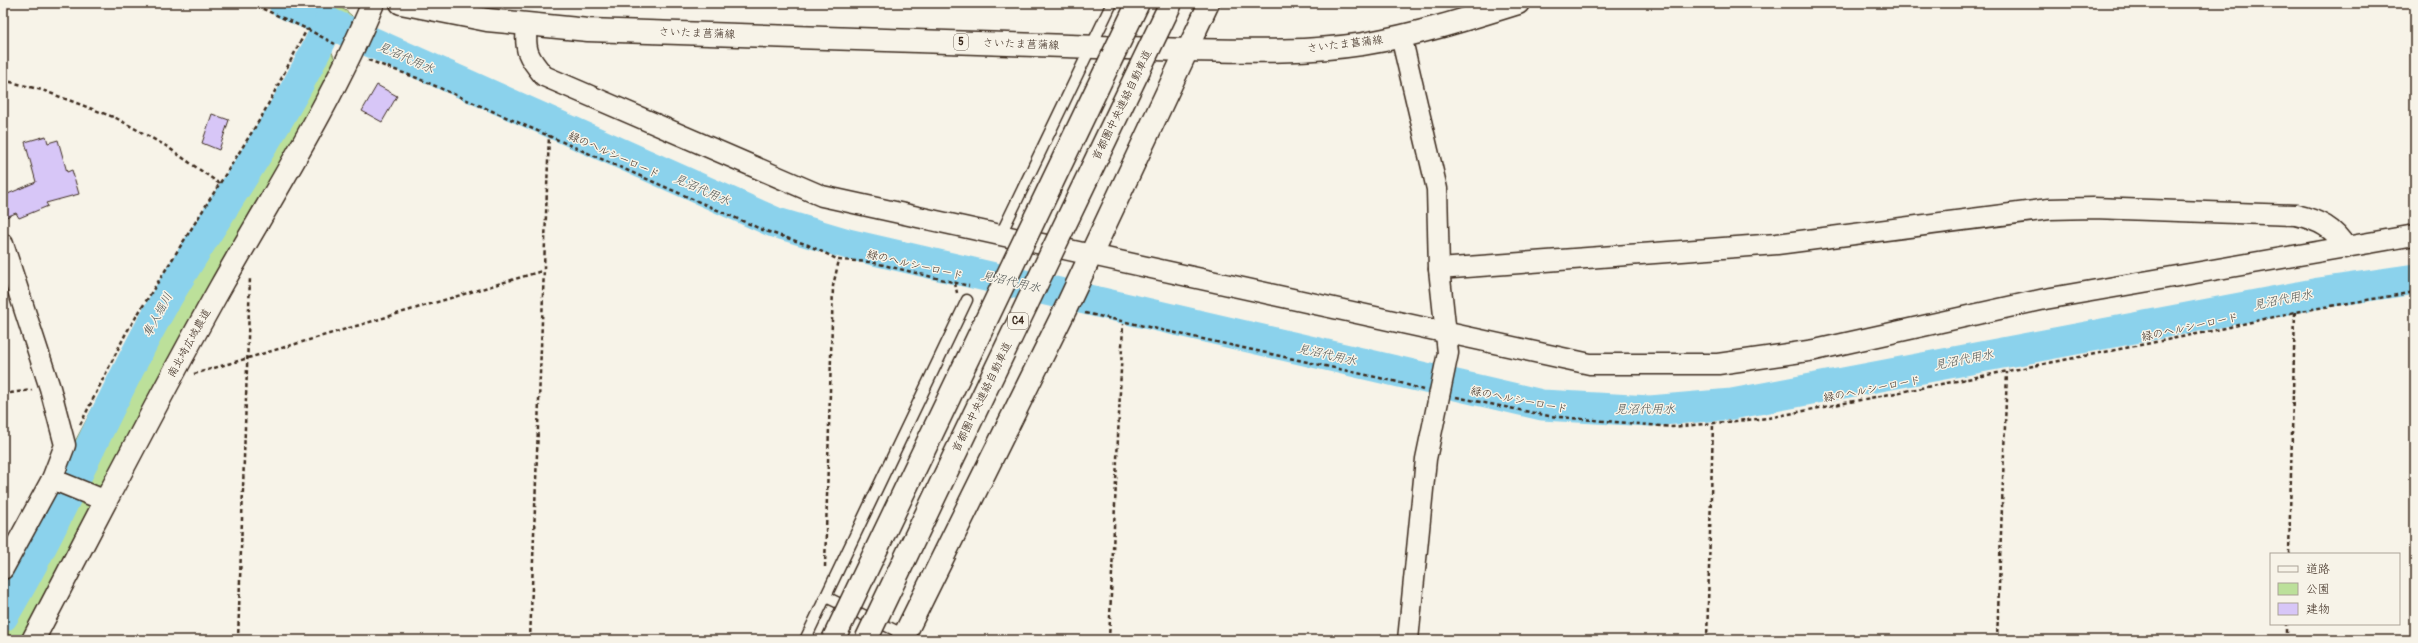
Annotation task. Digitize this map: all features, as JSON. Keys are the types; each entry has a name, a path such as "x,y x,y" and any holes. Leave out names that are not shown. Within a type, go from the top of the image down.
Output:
{"main road":[{"name":"南北埼広域農道","path":"32,640 103,500 167,382 353,52 372,3"},
{"name":"さいたま菖蒲線","path":"401,3 453,15 527,25 604,30 1187,50 1273,51 1318,49 1401,36 1450,24 1518,3"},
{"name":"C4","path":"833,640 1138,3"},
{"name":"首都圏中央連絡自動車道","path":"866,640 1171,3"},
{"path":"904,638 1065,310 1089,256 1187,50"}],"street":[{"path":"1187,50 1209,3"},
{"path":"527,25 525,43 528,57 544,76 822,196 1089,256 1448,344 1590,364 1718,364 1815,350 2045,299 2415,235"},
{"path":"1401,36 1437,189 1439,269 1442,307 1448,344 1426,459 1408,640"},
{"path":"1439,269 1778,244 2026,210 2056,209 2296,215 2325,226 2340,236 2346,248"},
{"path":"3,244 50,388 65,445 55,480 3,569"},
{"path":"55,480 103,500"}],"lane":[{"path":"1000,236 1112,3"},
{"path":"805,640 967,300"},
{"path":"826,597 904,638"}],"path":[{"name":"緑のヘルシーロード","path":"250,3 353,52 549,135 763,230 808,245 839,260 871,262 975,288"},
{"path":"65,445 80,425 126,334 262,116 307,29"},
{"path":"3,80 42,90 116,118 166,146 220,184"},
{"path":"530,640 542,271 549,135"},
{"path":"826,597 825,564 833,286 839,260"},
{"path":"167,382 542,271"},
{"path":"238,640 246,359 250,276"},
{"name":"緑のヘルシーロード","path":"1083,313 1549,416 1672,427 1768,418 2212,331 2295,312 2415,292"},
{"path":"2289,553 2295,312"},
{"path":"1109,640 1121,324 1124,323"},
{"path":"1997,640 2008,372"},
{"path":"3,394 50,388"},
{"path":"1706,640 1713,424"},
{"path":"2287,625 2287,640"}],"green space":[{"path":"305,3 325,3 341,8 352,16 352,24"},
{"path":"308,38 331,50 336,62 300,133 255,203 22,640 3,640 3,629 21,599 170,304 291,110 317,58 315,49 309,51 275,114 159,302 3,607 3,589 64,474 72,447 136,327 272,108 300,50"}],"building":[{"path":"377,85 397,96 382,122 362,111"},
{"path":"212,114 229,120 219,150 202,143"},
{"path":"46,136 48,143 58,140 67,172 72,170 79,194 46,203 48,206 19,218 16,213 6,217 3,209 3,196 36,182 25,142"}],"waterway":[{"name":"見沼代用水","path":"284,3 774,222 848,244 1542,405 1650,411 1732,404 2319,293 2415,279"},
{"name":"隼人堀川","path":"3,616 25,578 123,379 165,301 272,130 312,59 329,23"}]}
